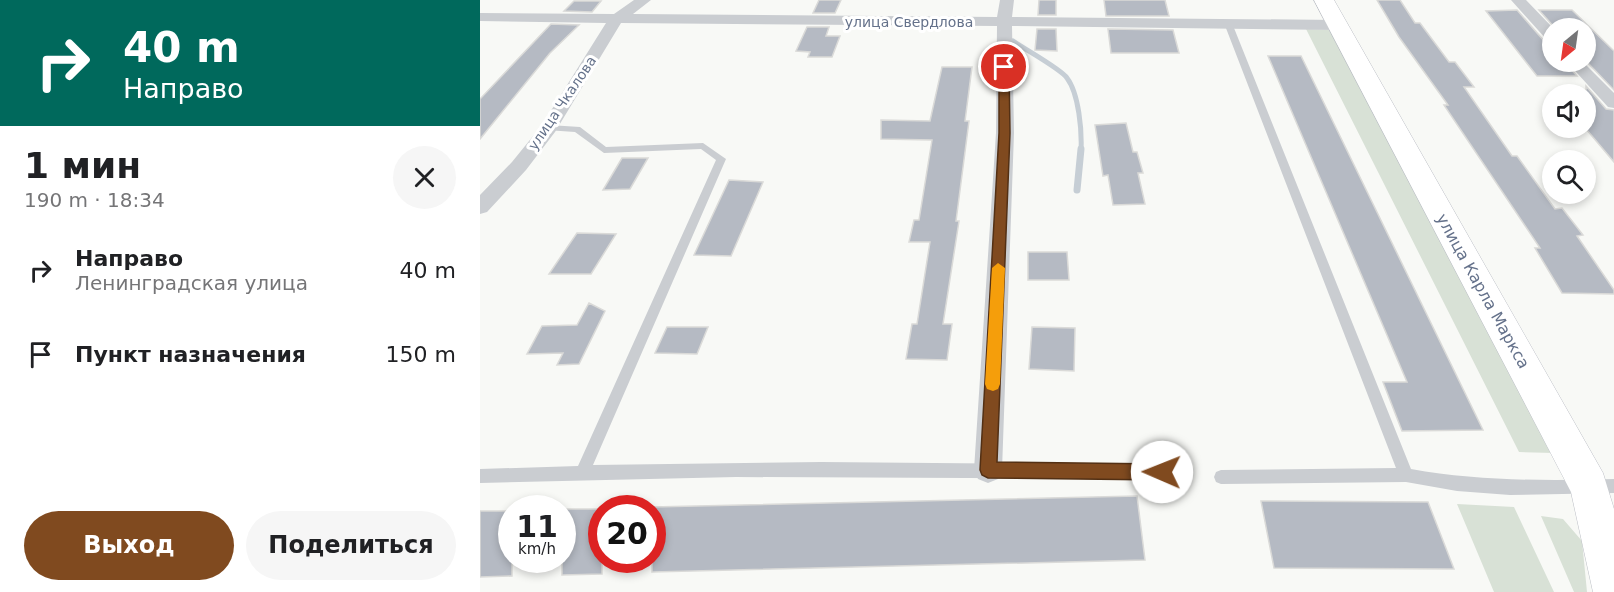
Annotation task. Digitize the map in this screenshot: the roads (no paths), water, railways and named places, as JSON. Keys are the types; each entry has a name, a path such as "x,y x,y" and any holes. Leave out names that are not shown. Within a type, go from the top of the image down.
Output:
{"street":[{"name":"улица Чкалова","path":"480,207 519,166 549,128 616,19 644,0"},
{"path":"988,470 1005,133 1004,23 1007,0"},
{"path":"1518,0 1542,26"},
{"name":"улица Свердлова","path":"480,17 1228,23 1331,13"},
{"name":"улица Карла Маркса","path":"1331,13 1602,486 1614,592"},
{"path":"1585,72 1614,103"}],"lane":[{"path":"1228,23 1406,476"},
{"path":"549,128 577,129 604,150 703,146 721,159 583,472"},
{"path":"480,476 583,472 988,470 1162,472"},
{"path":"1221,477 1406,476 1433,481 1518,488 1602,486"}],"waterway":[{"path":"1013,41 1050,64 1067,78 1077,103 1081,150"},
{"path":"1077,190 1081,150"}]}
